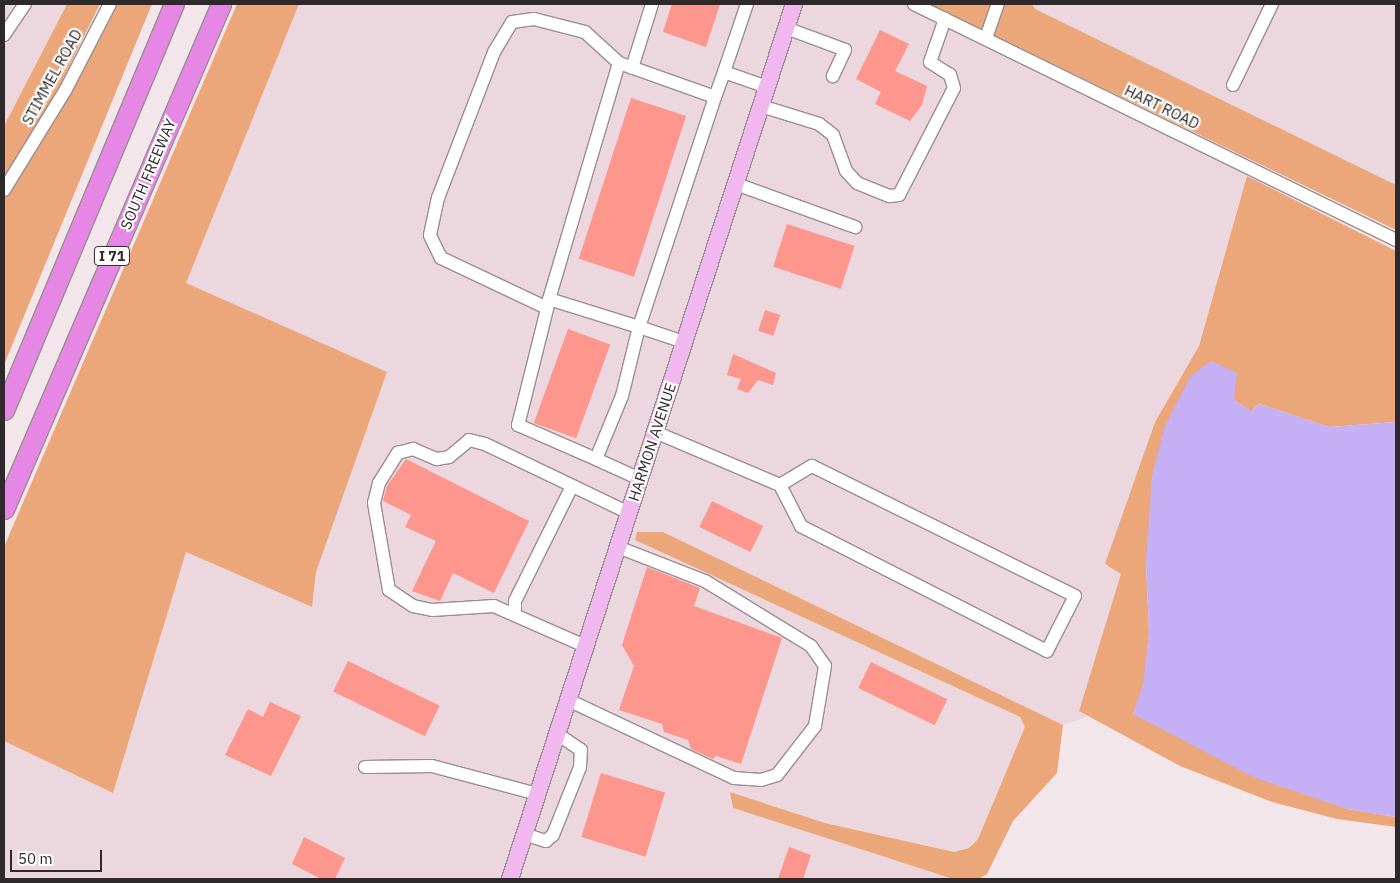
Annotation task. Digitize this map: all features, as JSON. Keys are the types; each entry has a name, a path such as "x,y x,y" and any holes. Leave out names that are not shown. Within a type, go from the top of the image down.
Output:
{"highway":[{"name":"I 71","path":"4,410 174,4"},
{"name":"SOUTH FREEWAY","path":"4,509 221,4"}],"main road":[{"name":"HARMON AVENUE","path":"510,879 794,4"}],"street":[{"path":"4,35 25,4"},
{"name":"STIMMEL ROAD","path":"4,190 65,91 110,4"},
{"path":"632,68 652,4"},
{"path":"596,459 622,396 638,327 747,4"},
{"name":"HART ROAD","path":"914,4 1396,240"},
{"path":"986,38 998,4"},
{"path":"1233,84 1272,4"},
{"path":"684,342 638,327 548,303 441,258 430,234 438,198 494,52 512,22 534,19 585,32 619,63 715,97"},
{"path":"761,106 819,124 833,135 846,171 857,183 890,196 899,195 954,88 950,75 930,62 945,19"},
{"path":"786,28 845,50 833,76"},
{"path":"619,63 548,303 518,425 640,479"},
{"path":"724,72 767,87"},
{"path":"736,184 856,227"},
{"path":"655,432 780,486 801,526 1047,651 1075,596 812,466 780,486"},
{"path":"585,646 515,615 480,604 422,608 389,590 374,503 383,475 398,454 413,449 437,459 449,457 469,440 629,513"},
{"path":"515,615 515,601 572,486"},
{"path":"568,700 734,778 762,780 777,774 815,726 825,666 811,646 705,581 618,547"},
{"path":"524,834 546,841 553,835 580,767 581,750 557,734"},
{"path":"365,767 432,766 538,794"}],"shaded area":[{"path":"4,4 67,4 4,126"},
{"path":"67,4 100,4 57,91 4,179 4,126"},
{"path":"111,4 152,4 4,365 4,198 61,106"},
{"path":"237,4 299,4 186,283 387,372 316,572 312,607 186,552 113,793 4,741 4,547"},
{"path":"299,4 929,4 1251,161 1199,346 1155,422 1105,565 1122,574 1079,710 1087,717 1063,725 663,532 637,532 635,540 1020,717 1026,726 978,839 969,848 954,852 825,823 731,792 733,808 953,879 4,879 4,741 113,793 186,552 312,607 316,572 387,372 185,283"},
{"path":"929,4 1032,4 1035,9 1396,185 1396,230"},
{"path":"1032,4 1396,4 1396,185 1034,9"},
{"path":"1247,176 1396,251 1396,422 1329,427 1259,404 1251,411 1234,400 1146,562 1149,633 1144,684 1133,714 1347,809 1396,817 1396,827 1337,819 1272,802 1180,766 1079,711 1121,574 1105,564 1155,422 1199,346"},
{"path":"1211,361 1237,373 1234,400 1251,411 1259,404 1329,427 1396,422 1396,817 1347,809 1253,777 1133,714 1143,684 1149,633 1146,562 1152,476 1165,426 1190,377"},
{"path":"637,532 663,532 1063,725 1057,773 1013,821 987,874 979,879 953,879 733,808 730,792 825,823 954,852 969,848 978,839 1025,727 1020,717 635,540"}],"building":[{"path":"672,4 720,4 706,47 663,32"},
{"path":"880,30 909,44 895,71 927,86 922,105 910,121 875,104 881,92 856,79"},
{"path":"631,98 686,116 634,277 579,259"},
{"path":"787,224 855,246 841,289 773,267"},
{"path":"765,310 780,315 773,336 758,331"},
{"path":"568,329 610,344 576,438 534,423"},
{"path":"733,354 776,373 773,385 758,380 748,393 737,389 741,379 727,375"},
{"path":"406,459 529,521 494,593 453,573 440,601 412,591 436,541 405,527 411,515 383,501 387,486"},
{"path":"712,501 763,526 751,552 699,527"},
{"path":"647,567 700,588 694,606 782,638 741,764 716,756 713,759 691,749 688,740 664,732 662,724 619,710 634,666 622,645"},
{"path":"348,661 440,706 425,736 333,692"},
{"path":"871,662 947,699 935,725 858,688"},
{"path":"270,702 301,716 271,776 225,755 248,709 263,717"},
{"path":"601,773 665,793 645,857 581,837"},
{"path":"304,837 345,858 335,879 321,879 292,864"},
{"path":"789,847 811,855 803,879 778,879"}]}
